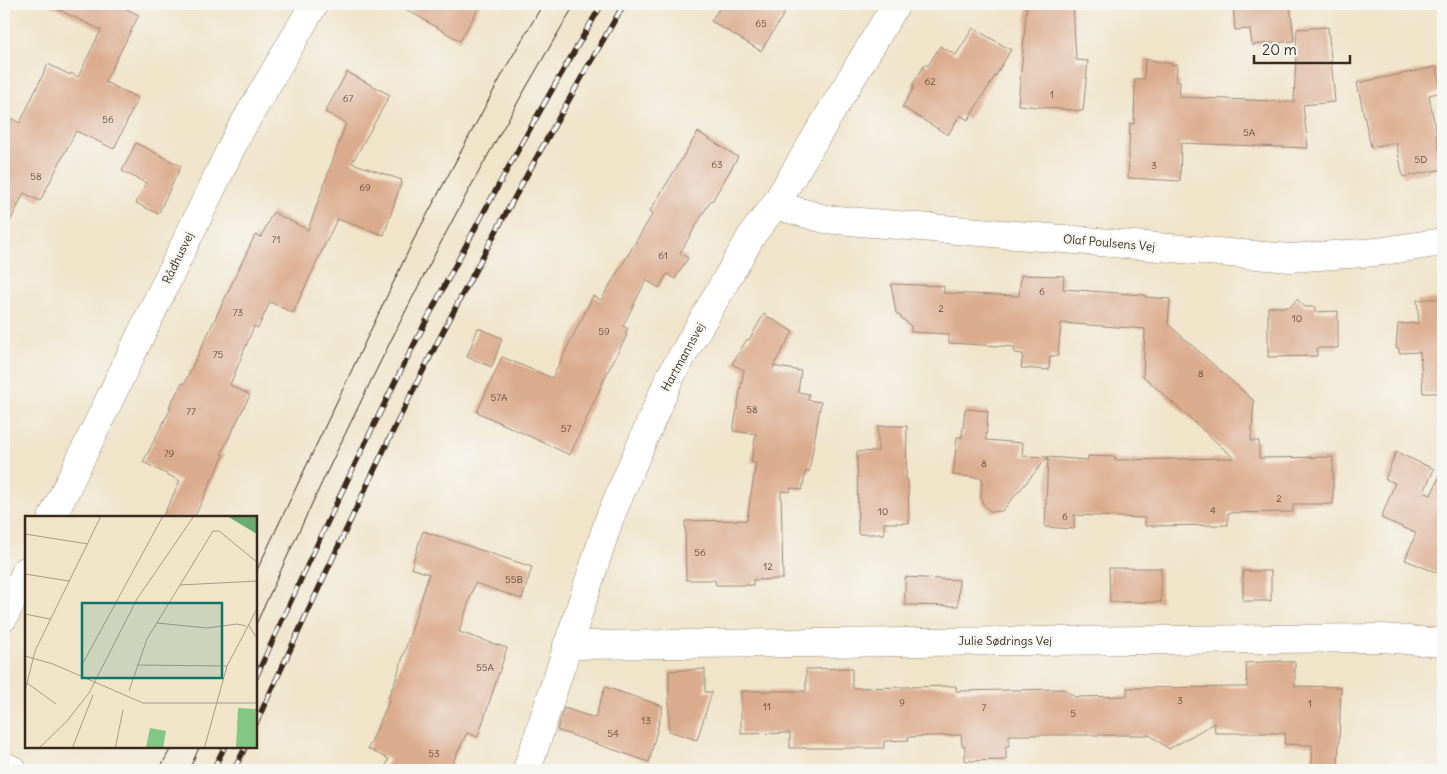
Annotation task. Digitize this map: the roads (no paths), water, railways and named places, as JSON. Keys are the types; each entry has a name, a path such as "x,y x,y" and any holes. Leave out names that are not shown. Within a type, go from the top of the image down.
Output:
{"street":[{"name":"Rådhusvej","path":"53,516 238,134 314,4"},
{"name":"Hartmannsvej","path":"527,770 610,517 670,377 752,235 775,205 896,4"},
{"name":"Olaf Poulsens Vej","path":"775,205 826,219 1290,258 1377,252 1443,242"},
{"path":"4,617 25,573"},
{"name":"Julie Sødrings Vej","path":"567,645 1373,638 1398,638 1443,643"},
{"path":"4,766 13,770"}],"tram line":[{"path":"258,568 414,239 509,62 543,4"},
{"path":"258,620 344,436 437,250 504,126 575,4"},
{"path":"159,770 170,749"},
{"path":"189,770 199,749"}],"railway":[{"path":"258,673 398,375 508,167 602,4"},
{"path":"258,719 376,465 448,321 534,161 624,4"},
{"path":"213,770 224,749"},
{"path":"234,770 244,749"}]}
